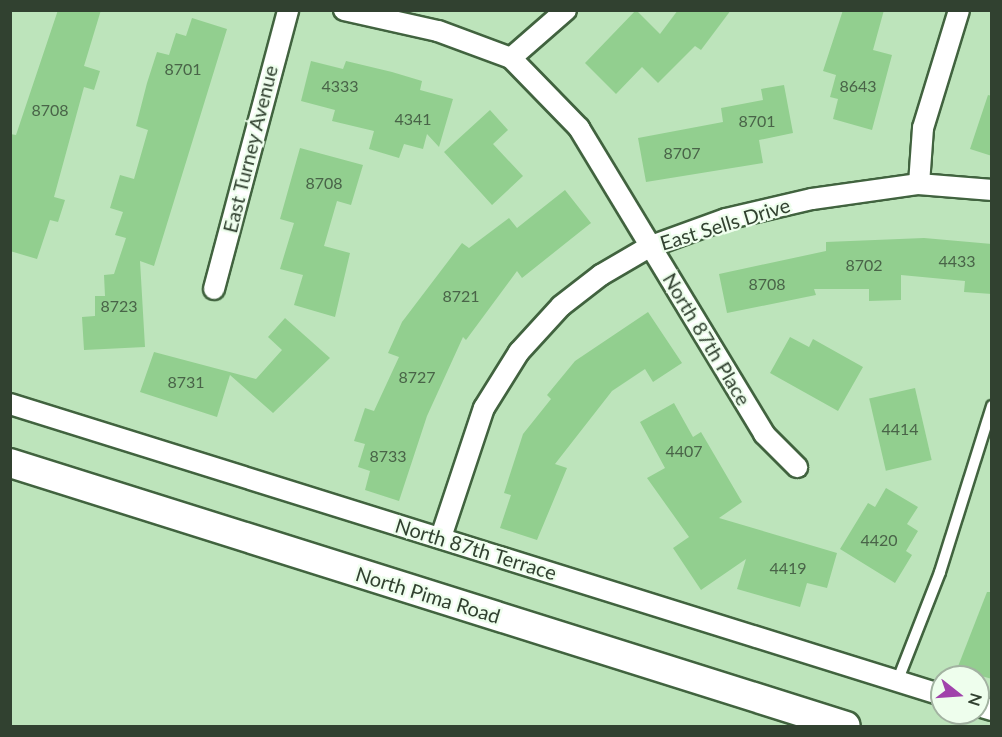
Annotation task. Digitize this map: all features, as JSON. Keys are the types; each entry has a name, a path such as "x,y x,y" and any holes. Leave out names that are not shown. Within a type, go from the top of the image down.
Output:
{"main road":[{"name":"North Pima Road","path":"10,464 846,726"}],"street":[{"name":"East Turney Avenue","path":"214,289 288,10"},
{"name":"North 87th Place","path":"344,10 438,31 511,58 579,128 764,434 797,467"},
{"path":"511,58 566,10"},
{"path":"919,184 923,128 959,10"},
{"name":"East Sells Drive","path":"441,537 484,408 519,352 561,306 649,247 726,219 812,199 919,184 992,190"},
{"name":"North 87th Terrace","path":"10,404 930,692"}],"lane":[{"path":"897,682 940,572 992,406"}],"building":[{"path":"58,10 101,10 84,66 100,71 94,90 84,87 54,197 65,200 58,222 50,220 37,259 10,251 10,134 16,135"},
{"path":"636,10 660,34 678,10 731,10 701,50 695,46 658,83 642,67 616,94 585,63"},
{"path":"843,10 884,10 873,50 892,55 872,130 833,119 838,99 830,97 836,75 823,71"},
{"path":"192,18 227,29 154,266 140,261 145,347 84,350 82,317 95,316 95,296 105,296 104,275 114,274 126,238 115,235 123,212 110,208 120,175 134,179 148,130 136,126 157,52 169,55 176,33 186,36"},
{"path":"311,61 343,69 346,61 392,72 422,81 420,90 453,99 439,147 427,134 423,149 404,144 399,158 369,149 374,131 332,121 335,110 301,101"},
{"path":"784,85 793,133 759,140 763,163 646,182 638,138 723,122 721,108 763,100 761,89"},
{"path":"988,95 992,96 992,156 970,149"},
{"path":"490,110 508,130 493,144 523,176 492,205 444,152"},
{"path":"300,148 363,165 351,205 337,201 324,246 350,253 335,317 294,305 303,275 280,269 294,223 280,219"},
{"path":"565,190 591,223 522,278 517,271 466,340 463,337 427,416 399,501 365,490 370,471 358,467 365,444 354,441 365,408 374,411 399,357 388,353 402,322 462,243 469,248 509,218 517,228"},
{"path":"924,238 992,244 992,294 964,292 965,281 901,275 901,300 869,301 869,289 814,289 816,295 727,313 719,274 826,251 826,242"},
{"path":"648,312 682,363 653,382 645,369 612,391 555,464 567,468 537,540 500,528 511,495 504,493 523,434 551,399 547,395 575,361"},
{"path":"285,318 330,358 273,413 230,375 217,417 140,392 154,352 256,379 282,350 268,337"},
{"path":"790,337 809,347 813,339 863,367 838,411 770,373"},
{"path":"915,388 932,460 886,471 869,399"},
{"path":"674,403 693,437 701,432 742,502 719,518 837,553 827,588 807,583 800,607 737,589 746,559 701,590 673,548 689,537 647,478 665,468 640,422"},
{"path":"886,488 918,507 907,524 918,531 906,551 912,555 895,583 840,549 868,503 875,507"},
{"path":"987,592 992,592 992,679 990,678 990,665 959,665"}]}
